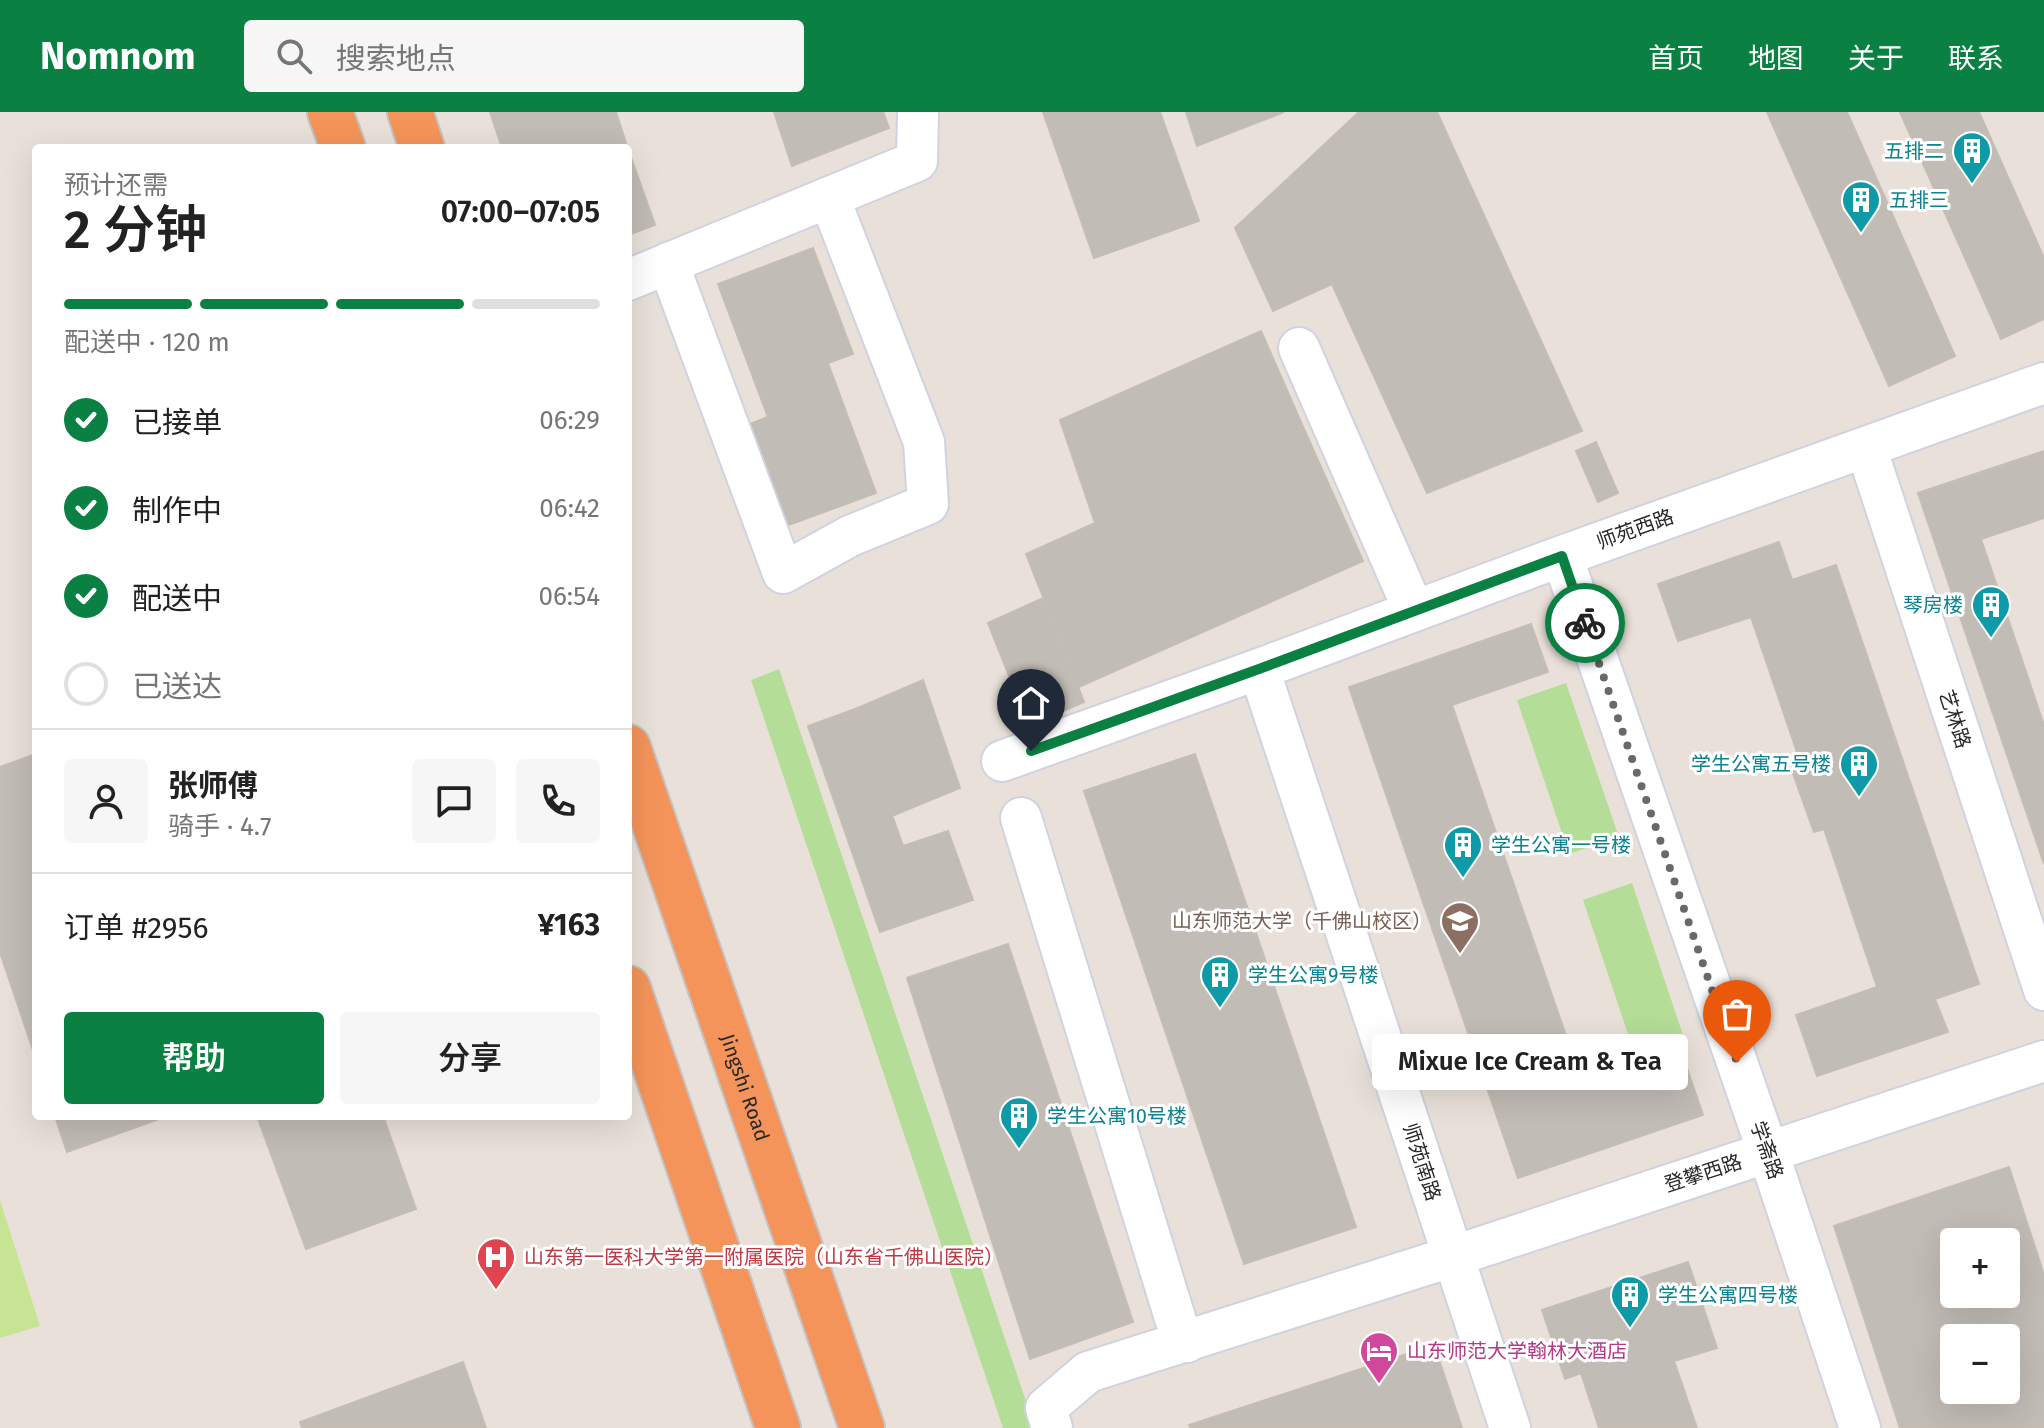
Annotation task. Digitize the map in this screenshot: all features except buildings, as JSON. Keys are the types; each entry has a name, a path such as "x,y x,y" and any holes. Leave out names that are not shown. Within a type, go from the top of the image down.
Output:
{"highway":[{"path":"330,112 342,144"},
{"path":"410,112 421,144"},
{"name":"Jingshi Road","path":"632,759 862,1428"},
{"path":"632,1000 778,1428"}],"street":[{"path":"632,278 917,161 918,112"},
{"path":"668,263 783,573 850,536 928,504 924,442 829,197"},
{"path":"1299,348 1414,611"},
{"name":"师苑西路","path":"1002,761 2044,383"},
{"name":"艺林路","path":"1866,447 2044,990"},
{"name":"学斋路","path":"1562,556 1860,1428"},
{"name":"师苑南路","path":"1259,669 1510,1428"},
{"path":"1021,818 1179,1331 1187,1342"},
{"name":"登攀西路","path":"1052,1428 1046,1408 1088,1372 1454,1256 2044,1061"}],"green space":[{"path":"779,669 1035,1428 1003,1428 751,680"},
{"path":"1566,683 1619,837 1569,854 1517,700"},
{"path":"1632,883 1684,1038 1635,1055 1583,900"},
{"path":"0,1200 40,1326 0,1338"}],"way so far":[{"path":"1585,623 1737,1062"}],"place":[{"name":"五排二","path":"1972,185"},
{"name":"五排三","path":"1861,234"},
{"name":"琴房楼","path":"1991,639"},
{"name":"学生公寓五号楼","path":"1859,798"},
{"name":"学生公寓一号楼","path":"1463,879"},
{"name":"山东师范大学（千佛山校区）","path":"1460,955"},
{"name":"学生公寓9号楼","path":"1220,1009"},
{"name":"Mixue Ice Cream & Tea","path":"1737,1062"},
{"name":"学生公寓10号楼","path":"1019,1150"},
{"name":"山东第一医科大学第一附属医院（山东省千佛山医院）","path":"496,1291"},
{"name":"学生公寓四号楼","path":"1630,1329"},
{"name":"山东师范大学翰林大酒店","path":"1379,1385"}],"route":[{"path":"1031,751 1562,556 1585,623"}]}
